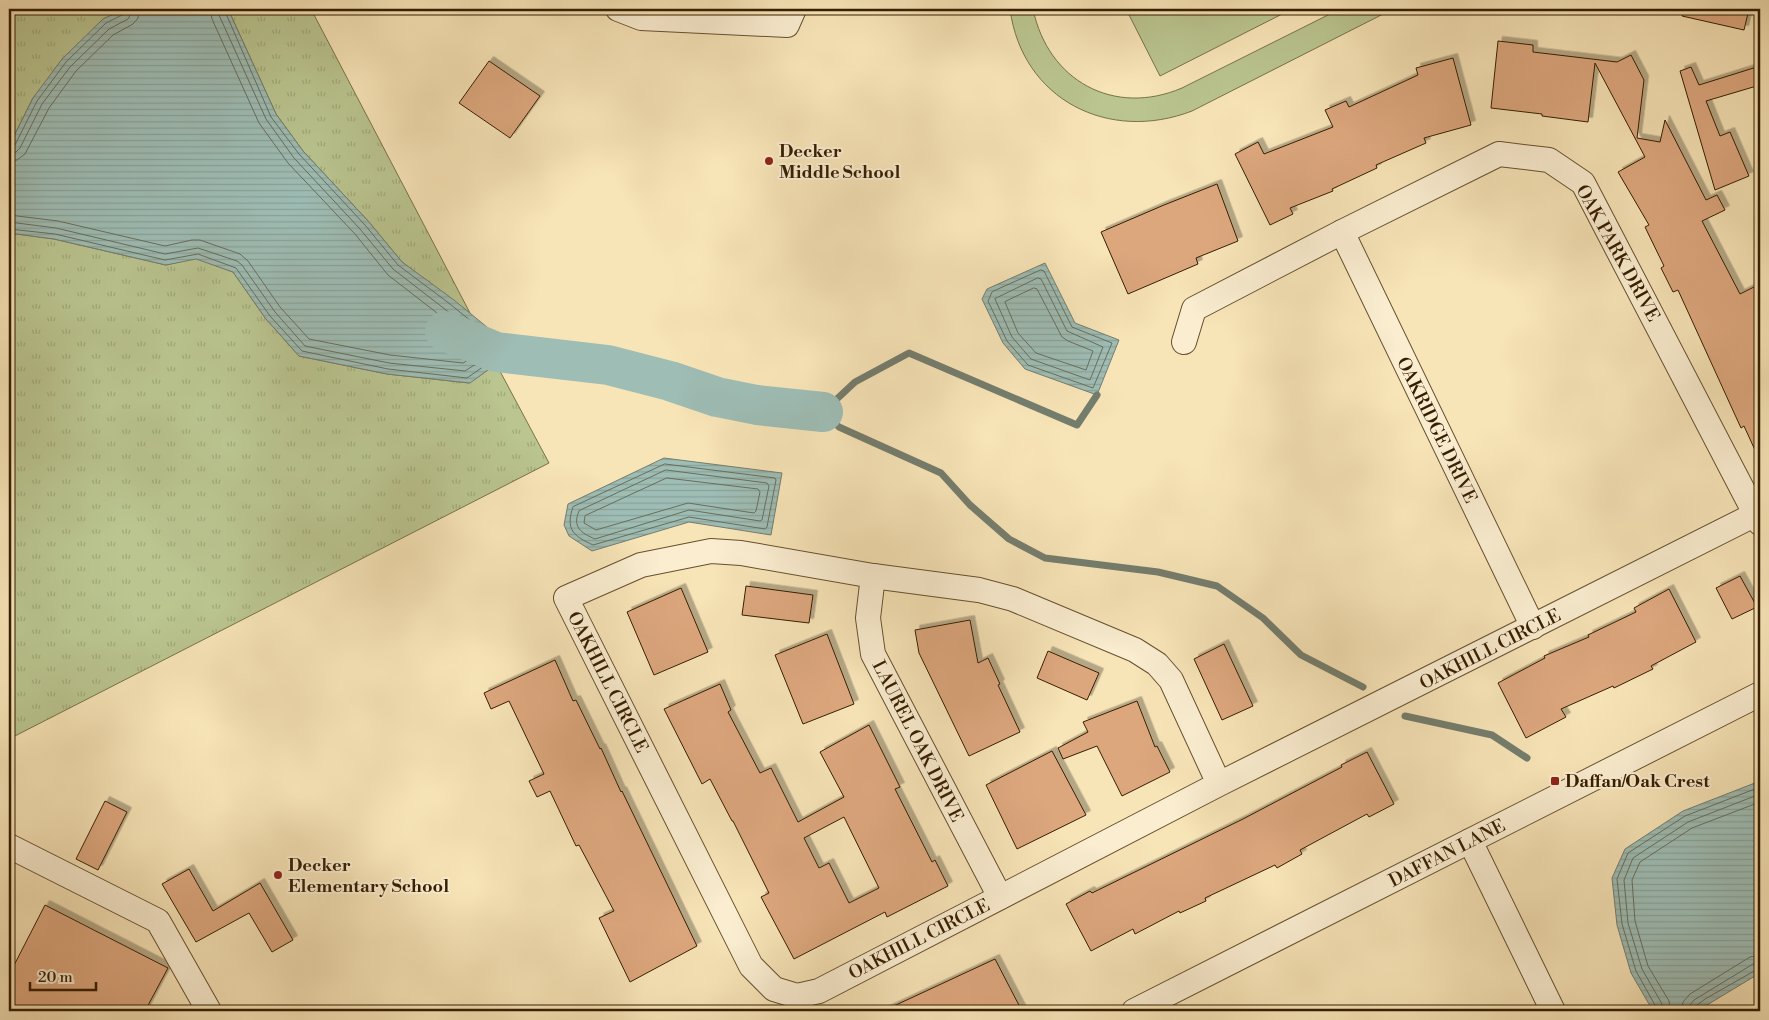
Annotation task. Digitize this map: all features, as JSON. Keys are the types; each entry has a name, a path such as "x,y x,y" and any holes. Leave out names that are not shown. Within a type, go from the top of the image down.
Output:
{"street":[{"path":"618,9 641,18 787,25 794,9"},
{"name":"OAK PARK DRIVE","path":"1184,342 1194,309 1342,232 1500,154 1548,160 1583,183 1759,517"},
{"name":"OAKRIDGE DRIVE","path":"1342,232 1533,628"},
{"name":"OAKHILL CIRCLE","path":"1219,784 1171,680 1157,664 1135,650 1013,599 980,590 873,576 741,553 711,551 641,566 566,598 752,966 774,989 797,996 820,991 1219,784 1759,517"},
{"name":"LAUREL OAK DRIVE","path":"873,576 868,618 873,654 1000,898"},
{"name":"DAFFAN LANE","path":"1134,1011 1760,694"},
{"path":"1470,841 1553,1011"},
{"path":"9,846 158,921 209,1011"}],"green space":[{"path":"9,9 125,9 103,19 33,98 9,146"},
{"path":"228,9 311,9 470,313 402,262 369,222 303,151 276,114"},
{"path":"1010,9 1033,9 1041,34 1053,56 1069,73 1088,86 1109,95 1132,98 1157,96 1182,88 1340,9 1393,9 1192,111 1161,120 1130,121 1101,117 1074,106 1051,90 1032,68 1018,41"},
{"path":"1126,9 1292,9 1160,76"},
{"path":"9,233 54,239 166,265 196,258 233,272 266,319 299,356 387,374 469,383 492,367 494,360 549,463 9,739"}],"water":[{"path":"125,9 228,9 276,114 303,151 369,222 402,262 454,300 499,337 492,367 470,383 387,374 299,356 266,319 233,272 196,259 166,265 54,239 9,233 9,146 33,98 62,59 103,19"},
{"path":"1045,263 1075,323 1119,340 1097,395 1025,369 1003,343 982,299 987,289"},
{"path":"664,458 782,473 771,535 689,522 592,551 569,536 564,525 568,504"},
{"path":"1760,781 1760,973 1697,1011 1653,1011 1631,973 1617,925 1612,878 1625,849 1683,811"}],"building":[{"path":"1683,9 1749,9 1744,30 1682,16"},
{"path":"1498,41 1533,45 1533,52 1617,62 1631,55 1644,80 1637,138 1660,142 1665,120 1706,200 1717,195 1725,210 1702,221 1740,294 1760,284 1760,461 1744,426 1741,428 1678,290 1673,292 1661,268 1664,266 1645,227 1649,225 1618,172 1645,157 1595,63 1588,122 1491,108"},
{"path":"1453,58 1471,125 1424,138 1426,143 1376,165 1377,168 1332,189 1333,191 1290,208 1293,214 1270,225 1235,154 1258,142 1264,154 1333,127 1325,110 1346,101 1349,107 1418,75 1416,68"},
{"path":"489,61 540,96 510,138 459,103"},
{"path":"1760,66 1760,85 1706,101 1720,136 1730,132 1749,176 1715,190 1680,71 1691,67 1699,85"},
{"path":"1217,184 1238,241 1196,258 1198,264 1128,294 1101,232"},
{"path":"1740,576 1757,607 1732,619 1716,588"},
{"path":"746,586 813,595 809,623 742,615"},
{"path":"681,588 708,652 654,675 627,612"},
{"path":"1669,589 1696,642 1651,666 1653,669 1614,688 1613,686 1561,709 1566,717 1526,738 1498,683 1545,658 1544,656 1589,637 1588,635 1636,612 1634,608"},
{"path":"970,620 978,663 988,658 1000,684 998,685 1020,732 969,756 919,653 915,630"},
{"path":"827,634 854,704 803,724 775,655"},
{"path":"1224,644 1253,706 1222,720 1194,659"},
{"path":"1048,651 1099,673 1087,700 1037,678"},
{"path":"555,660 573,701 576,700 601,748 697,946 630,982 599,918 614,911 579,845 576,846 550,791 537,797 529,781 544,774 509,701 491,709 484,693"},
{"path":"720,684 731,710 728,712 760,773 771,768 798,822 844,797 820,752 869,725 900,787 895,789 932,862 935,860 948,886 887,917 885,912 794,959 761,897 769,893 733,821 710,779 702,784 664,709","holes":["844,817 879,888 849,903 829,863 819,868 804,838"]},
{"path":"1137,701 1155,747 1157,746 1170,772 1122,796 1097,746 1063,759 1058,748 1088,732 1083,722"},
{"path":"1052,751 1086,815 1017,849 986,785"},
{"path":"1367,752 1394,804 1369,817 1367,814 1300,850 1302,854 1277,868 1275,865 1205,898 1206,901 1180,913 1179,911 1135,934 1133,929 1091,951 1066,904 1243,819"},
{"path":"105,801 127,812 98,870 76,859"},
{"path":"189,869 213,911 260,883 293,940 272,952 249,913 196,942 162,884"},
{"path":"45,905 168,968 145,1011 9,1011 9,975"},
{"path":"995,959 1022,1011 883,1011"}],"waterway":[{"path":"445,331 496,352 608,365 670,381 717,397 757,405 823,412"},
{"path":"1097,395 1077,425 909,353 855,382 823,412 839,427 941,473 970,505 1009,539 1045,558 1158,572 1217,586 1263,618 1301,655 1363,687"},
{"path":"1405,716 1492,735 1527,758"}],"place":[{"name":"Decker Middle School","path":"769,161"},
{"name":"Daffan/Oak Crest","path":"1555,781"},
{"name":"Decker Elementary School","path":"278,875"}]}
